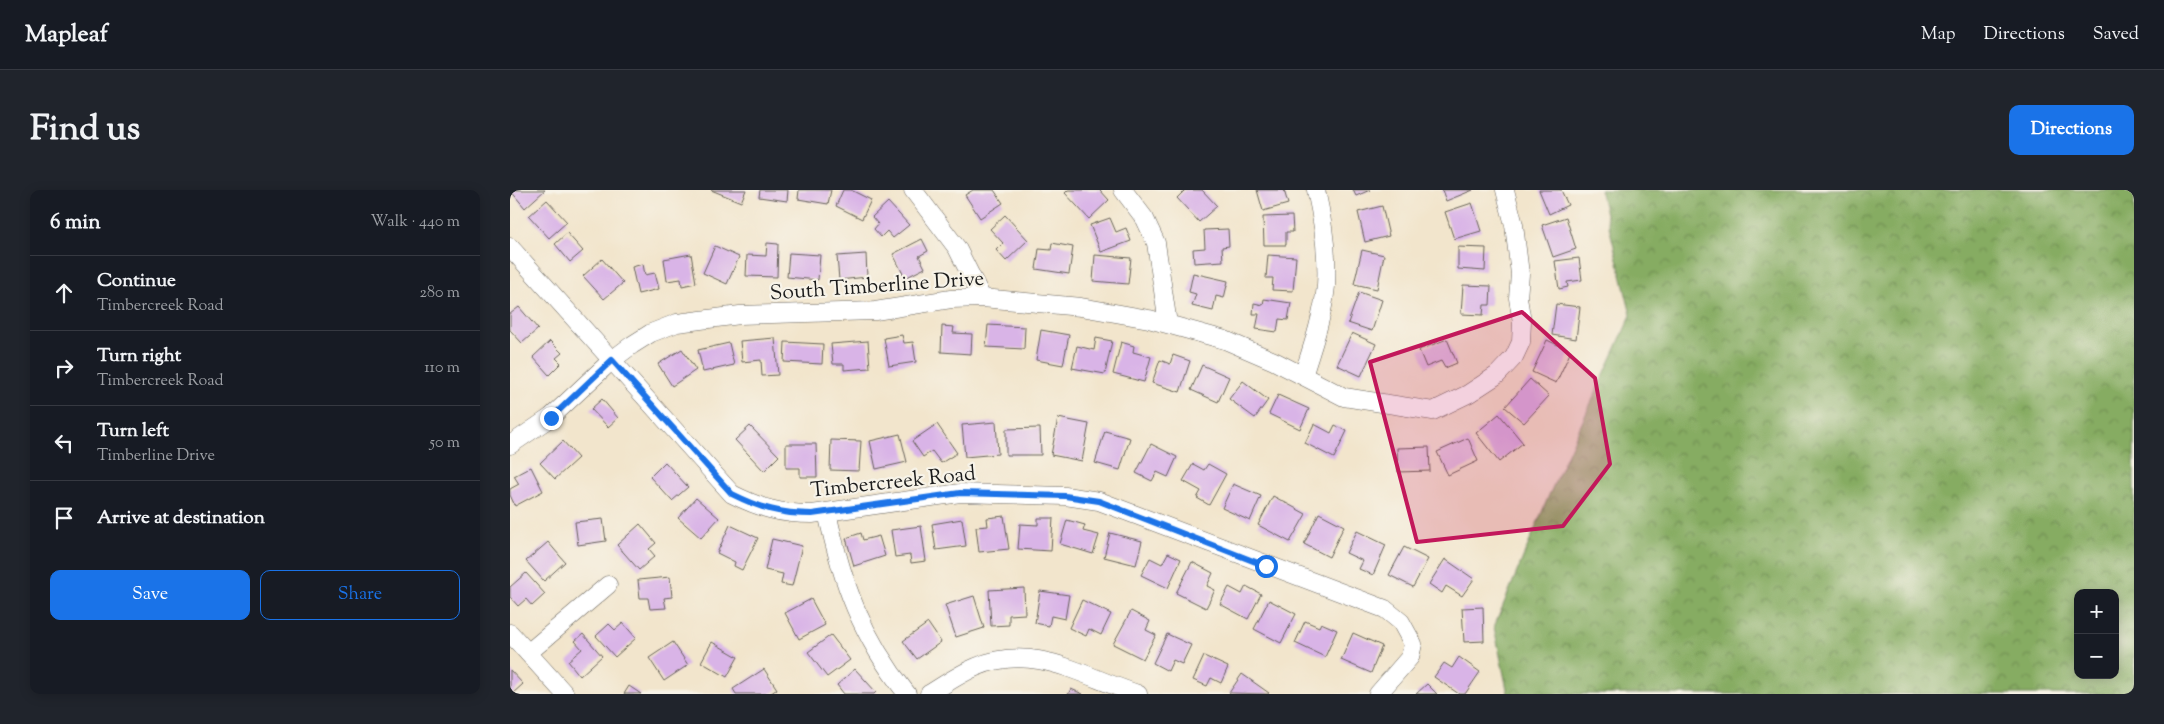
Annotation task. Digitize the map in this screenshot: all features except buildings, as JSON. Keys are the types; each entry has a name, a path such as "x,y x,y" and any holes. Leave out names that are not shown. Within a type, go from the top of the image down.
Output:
{"street":[{"path":"913,190 957,248 982,298"},
{"path":"1123,190 1145,219 1156,243 1168,324"},
{"path":"1303,376 1315,337 1326,287 1326,248 1316,190"},
{"name":"South Timberline Drive","path":"510,445 551,418 612,360 651,333 677,323 740,316 875,311 950,299 982,298 1080,307 1168,324 1225,340 1344,397 1433,411 1468,394 1489,380 1514,357 1521,342 1519,264 1514,225 1505,190"},
{"name":"Timbercreek Road","path":"510,247 732,494 757,507 788,514 827,512 960,493 1056,495 1099,501 1385,609 1400,622 1410,638 1412,648 1410,657 1378,694"},
{"path":"827,512 837,559 854,608 879,654 907,694"},
{"path":"528,653 608,584"},
{"path":"510,633 566,694"},
{"path":"928,694 975,668 1012,659 1043,659 1076,669 1138,694"}],"highlighted area":[{"path":"1522,312 1595,378 1610,464 1563,526 1417,542 1370,362"}],"green space":[{"path":"1600,190 2134,190 2134,694 1508,694 1494,627 1549,495 1631,315"}],"route":[{"path":"551,418 612,360 732,494 757,507 788,514 812,514 960,493 1014,493 1065,496 1099,501 1168,526 1266,566"}]}
